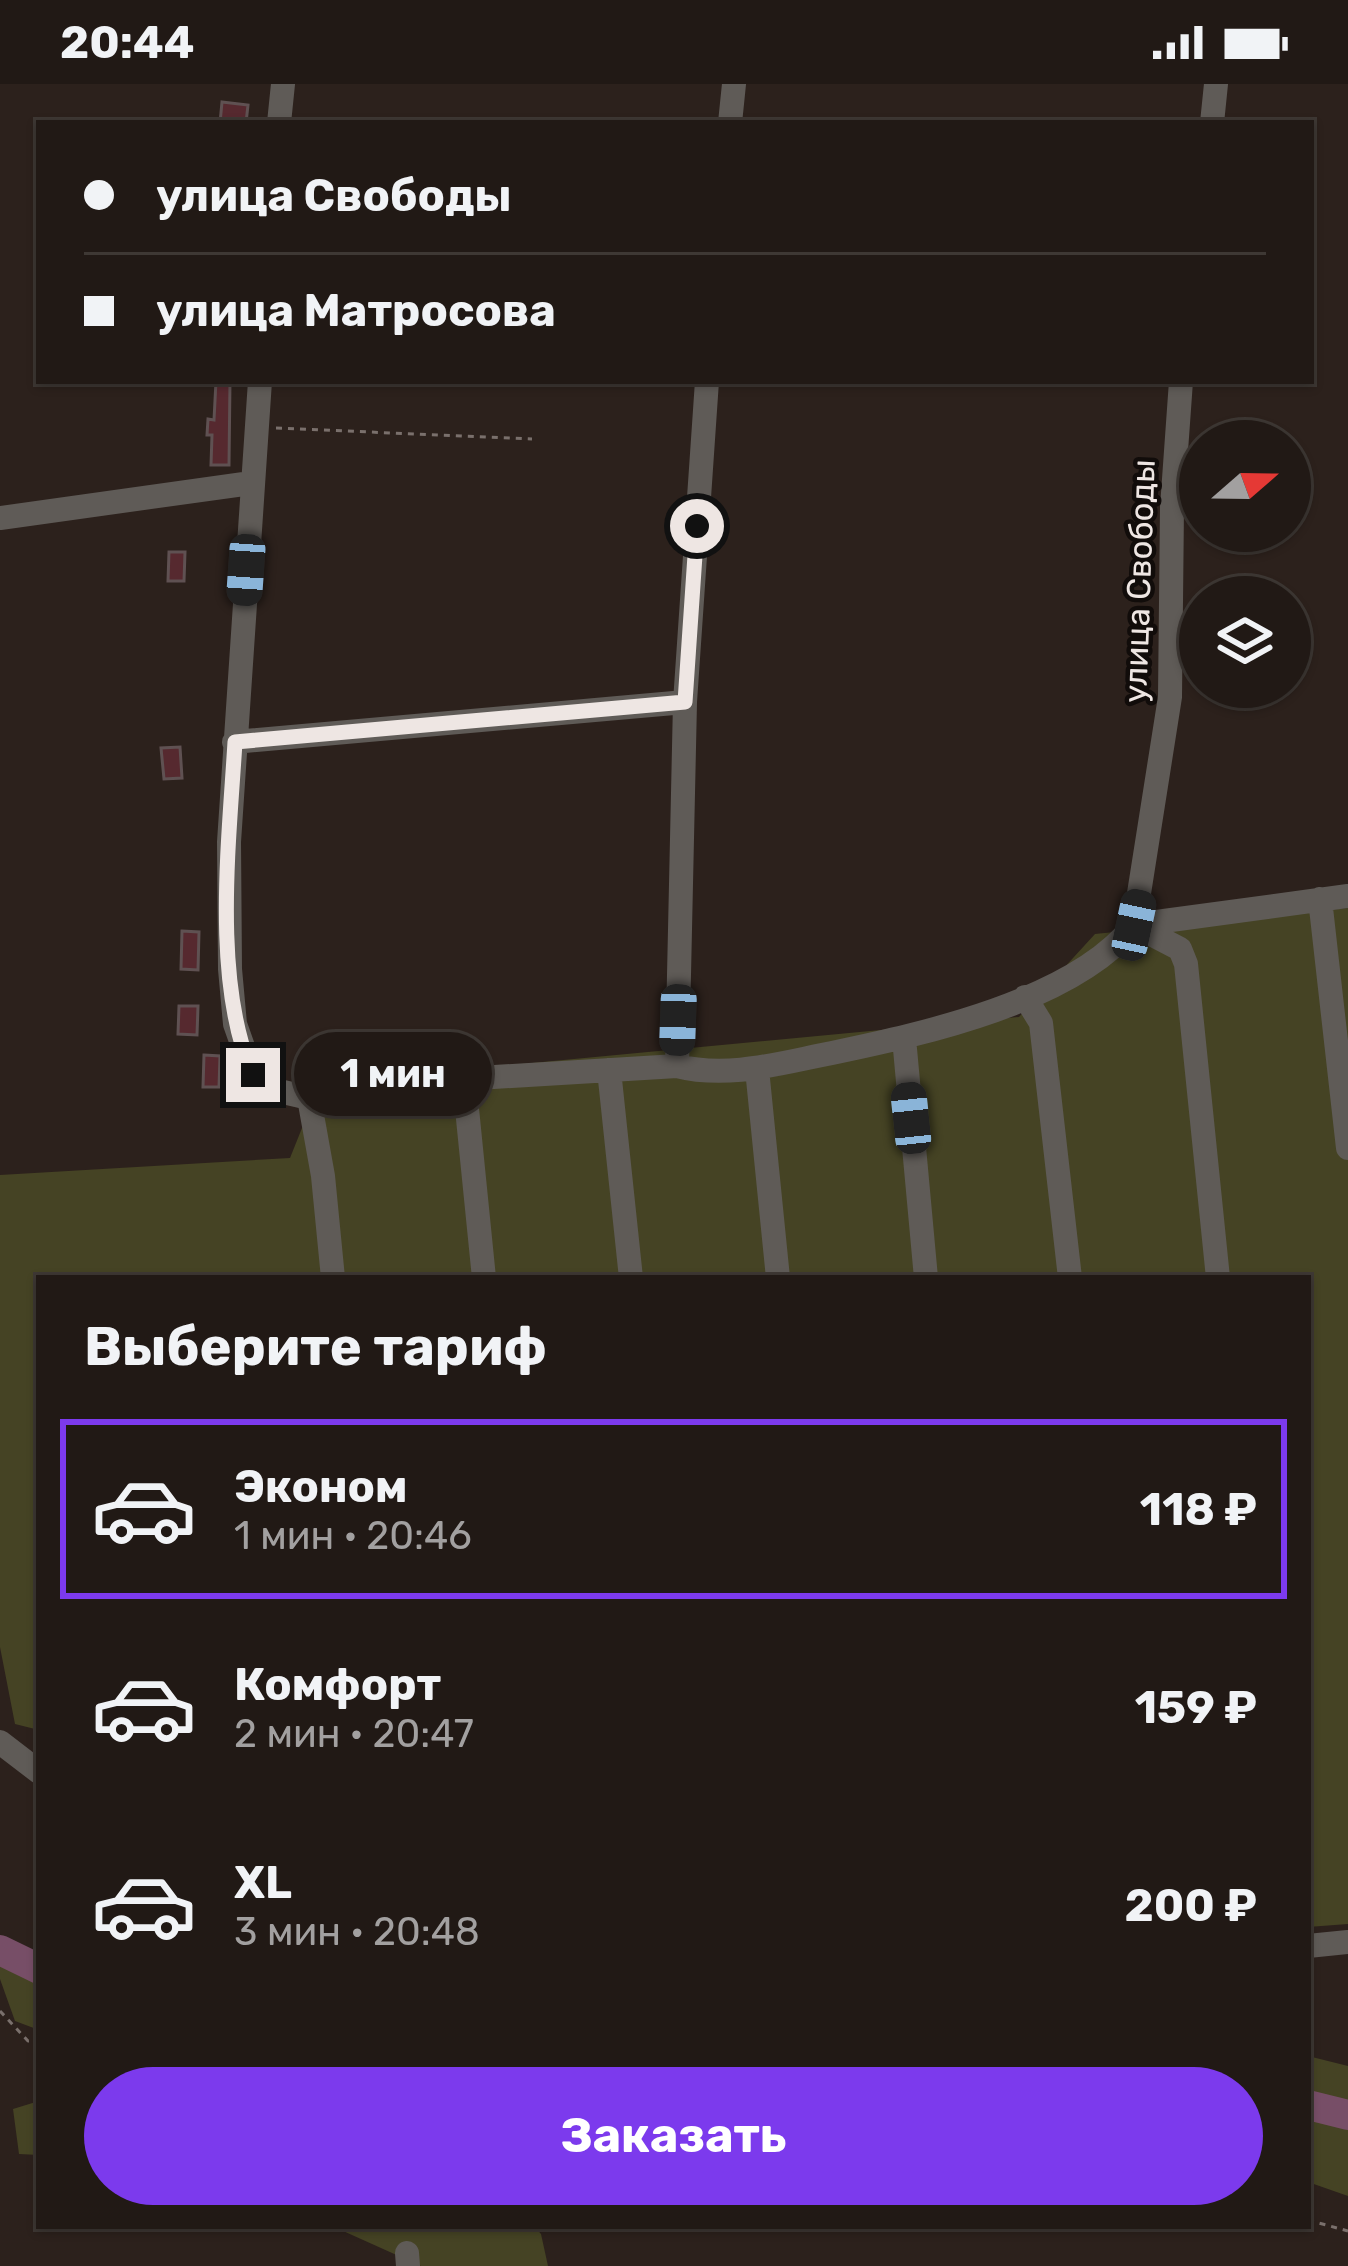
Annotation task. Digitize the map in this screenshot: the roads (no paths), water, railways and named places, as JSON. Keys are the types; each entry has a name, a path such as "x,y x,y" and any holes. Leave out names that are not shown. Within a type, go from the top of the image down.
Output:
{"street":[{"path":"279,120 283,84"},
{"path":"730,120 734,84"},
{"path":"1212,120 1216,84"},
{"path":"260,384 229,842 230,969 235,1024 253,1075 266,1088 309,1098 464,1078 676,1066 700,1072 757,1069 904,1038 1025,997 1093,962 1134,925 1348,896"},
{"path":"676,1066 685,702 706,384"},
{"name":"улица Свободы","path":"1134,925 1170,698 1172,507 1181,384"},
{"path":"0,518 251,484"},
{"path":"235,742 685,702"},
{"path":"1320,899 1348,1148"},
{"path":"1134,925 1180,949 1186,964 1218,1275"},
{"path":"1025,997 1041,1024 1070,1275"},
{"path":"904,1038 926,1275"},
{"path":"757,1069 778,1275"},
{"path":"609,1070 631,1275"},
{"path":"464,1078 484,1275"},
{"path":"309,1098 333,1275"},
{"path":"0,1742 36,1770"},
{"path":"1311,1946 1348,1942"}],"waterway":[{"path":"0,1950 36,1968"},
{"path":"1311,2106 1348,2115"}]}
